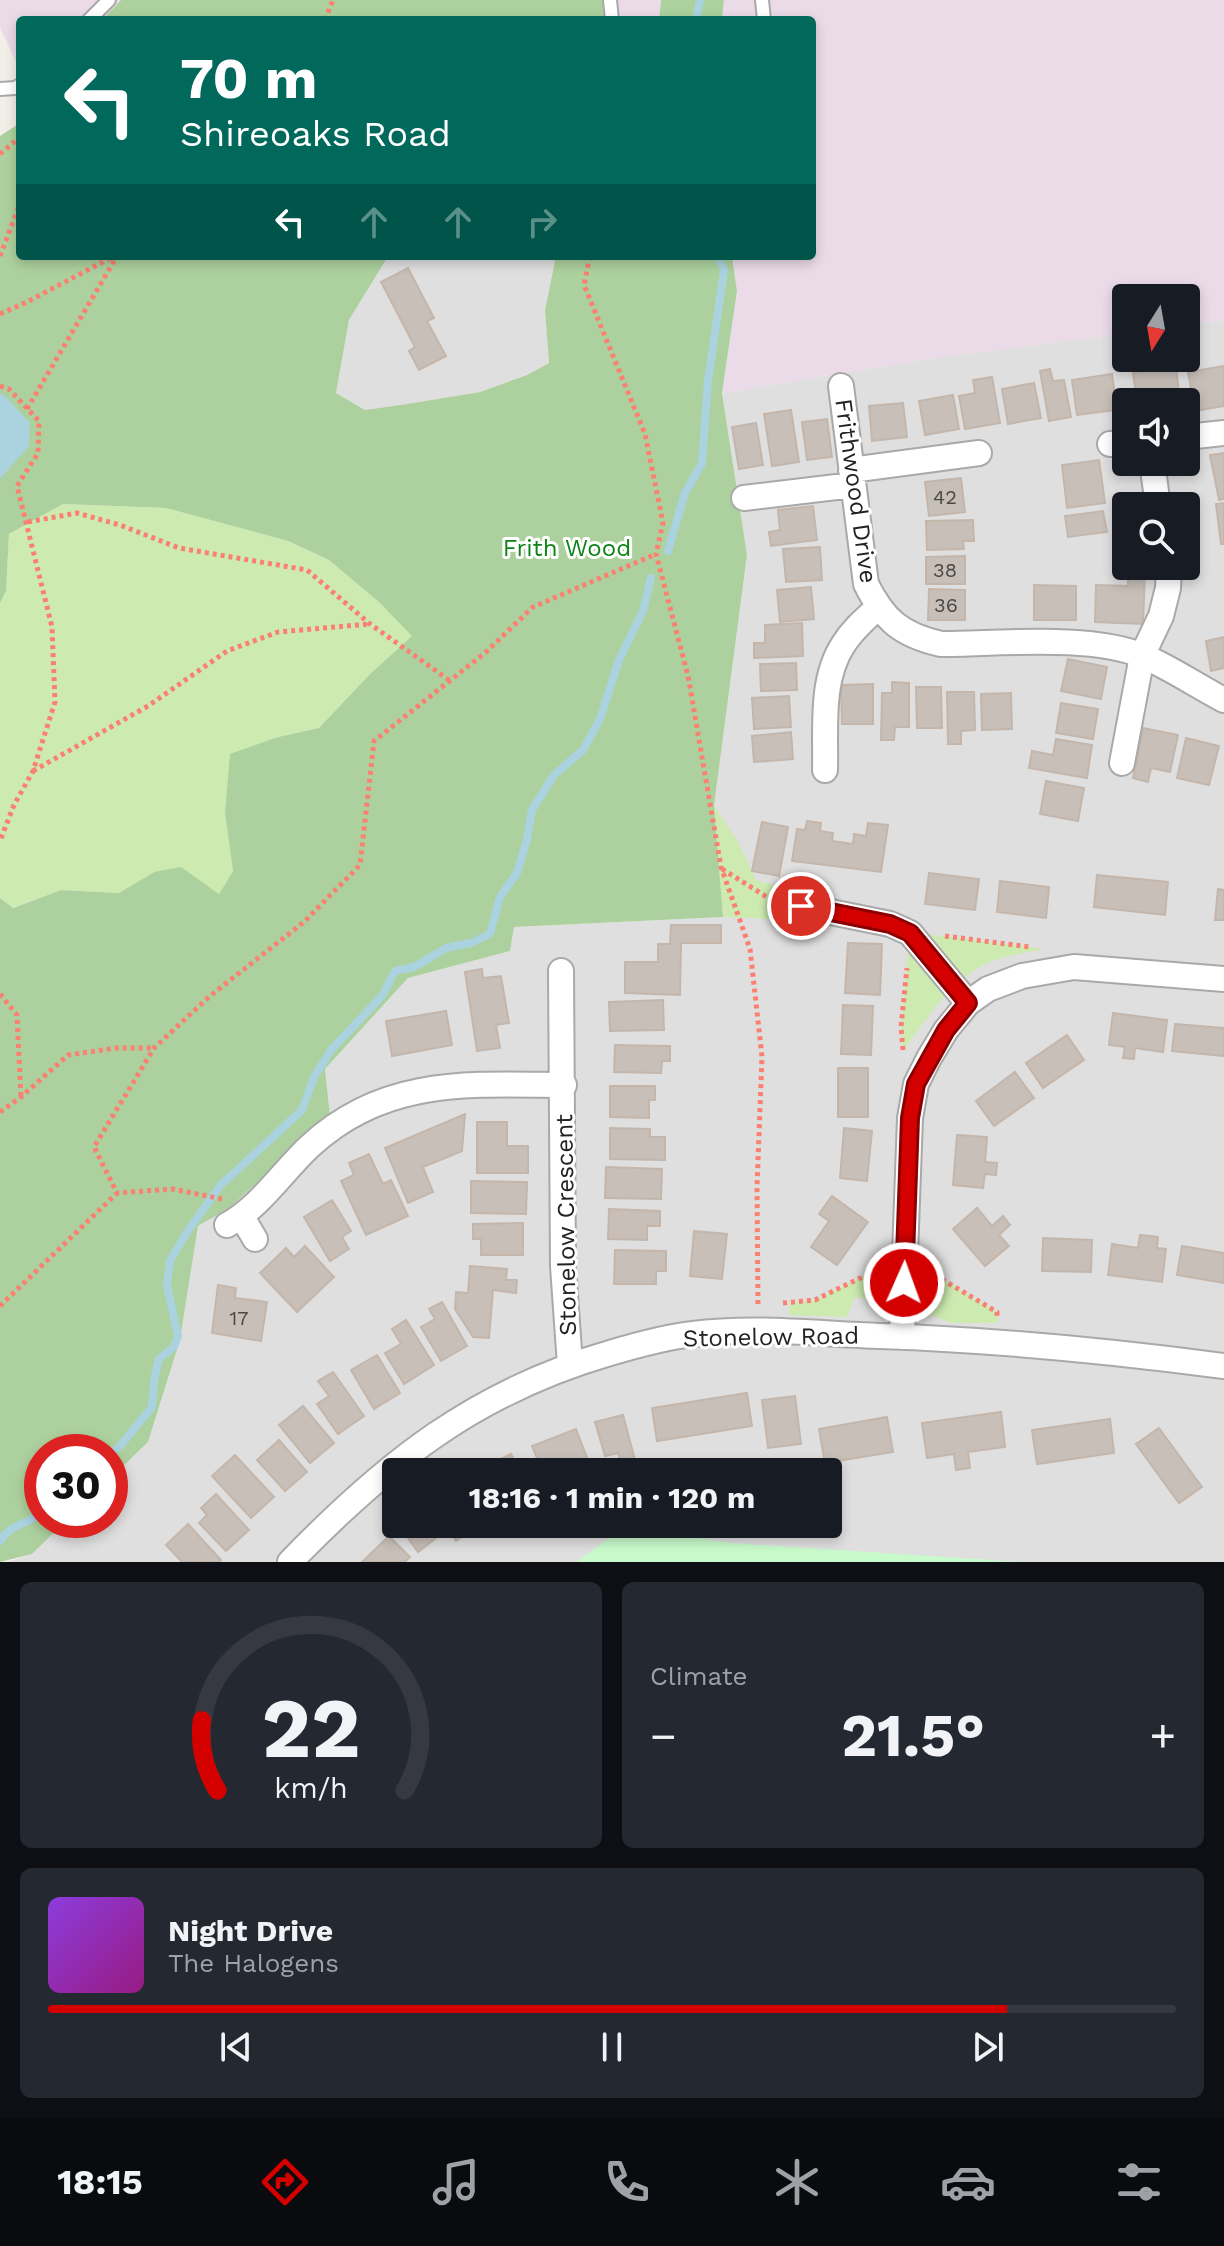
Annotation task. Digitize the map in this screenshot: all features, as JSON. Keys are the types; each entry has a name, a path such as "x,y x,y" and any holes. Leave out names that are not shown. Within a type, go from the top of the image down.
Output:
{"street":[{"name":"Frithwood Drive","path":"841,386 866,584 877,608 897,627 919,639 941,644 1085,643 1142,656 1224,700"},
{"path":"1200,436 1224,433"},
{"path":"744,498 979,453"},
{"path":"1122,763 1142,656 1161,616 1168,580"},
{"path":"825,770 827,690 832,668 852,632 877,608"},
{"path":"801,906 890,924 910,933 968,1003"},
{"path":"902,1337 910,1118 916,1084 946,1030 968,1003 988,989 1022,976 1074,967 1224,979"},
{"name":"Stonelow Crescent","path":"559,971 564,1085 563,1266 570,1365"},
{"name":"Stonelow Crescent","path":"255,1239 234,1221 311,1145 340,1122 374,1103 408,1091 445,1086 564,1085"},
{"name":"Stonelow Road","path":"290,1562 349,1502 411,1451 468,1413 513,1389 570,1365 645,1343 693,1334 756,1332 902,1337 1072,1348 1224,1366"}],"lane":[{"path":"93,16 109,0"}],"path":[{"path":"0,154 16,140"},
{"path":"0,256 16,214"},
{"path":"0,314 108,260"},
{"path":"27,409 114,260"},
{"path":"589,260 584,285 645,434 663,523 656,554 688,676 721,867 750,949 762,1057 756,1332"},
{"path":"0,386 9,389 39,421 38,453 17,486 52,627 55,702 33,771 14,805 0,841"},
{"path":"28,522 77,513 120,525 179,548 307,570 370,624 449,680"},
{"path":"117,1193 94,1147 154,1048 210,996 304,922 360,865 374,741 486,652 533,607 656,554"},
{"path":"33,771 148,706 227,651 278,632 370,624"},
{"path":"721,867 786,909 801,906"},
{"path":"0,994 17,1015 21,1097"},
{"path":"0,1112 68,1055 116,1048 154,1048"},
{"path":"0,1306 117,1193 173,1189 221,1199"}],"shaded area":[{"path":"0,0 121,0 106,16 16,16 16,62 0,28"},
{"path":"605,0 661,0 659,16 604,16"},
{"path":"724,0 1224,0 1224,320 1200,323 1200,284 1112,284 1112,335 933,358 722,393 737,291 733,260 816,260 816,16 722,16"},
{"path":"386,260 555,260 545,310 549,363 527,375 480,392 365,410 336,393 349,320"},
{"path":"1224,320 1224,1562 7,1562 32,1554 48,1538 128,1538 128,1461 148,1442 180,1340 198,1226 229,1208 330,1116 325,1069 408,978 510,951 514,927 723,917 714,806 747,556 722,393 933,358 1112,335 1112,372 1200,372 1200,323"}],"green space":[{"path":"121,0 605,0 604,16 106,16"},
{"path":"661,0 724,0 722,16 659,16"},
{"name":"Frith Wood","path":"16,126 16,260 386,260 349,320 336,393 365,410 480,392 527,375 549,363 545,310 555,260 733,260 737,291 722,393 747,555 714,806 723,917 514,927 510,951 408,978 325,1069 330,1116 229,1208 198,1226 180,1340 148,1442 128,1461 128,1434 24,1434 24,1538 48,1538 32,1554 0,1562 0,898 13,908 61,890 119,893 154,872 181,867 219,894 233,871 225,813 230,754 278,737 319,728 369,675 412,636 380,603 329,560 288,541 166,508 63,504 9,534 6,591 0,603 0,136"},
{"path":"63,504 166,508 288,541 329,560 413,636 369,675 319,728 278,737 225,813 233,871 219,894 154,872 119,893 61,890 12,908 0,898 0,603 6,591 9,534"},
{"path":"714,806 737,840 756,880 790,890 791,920 723,917"},
{"path":"910,933 1044,949 1001,958 970,973 945,996 903,1051 901,1027"},
{"path":"905,1256 997,1312 998,1323 952,1323 930,1315 917,1299 854,1298 847,1317 788,1315 790,1303 815,1300"},
{"path":"609,1538 697,1538 730,1543 1022,1562 577,1562"}],"water":[{"path":"0,394 30,423 29,446 0,479"}],"building":[{"path":"408,268 434,318 427,321 446,356 419,370 409,351 415,347 381,282"},
{"path":"1224,366 1224,406 1200,410 1200,388 1191,388 1188,372"},
{"path":"1050,369 1053,381 1064,380 1071,417 1049,421 1040,371"},
{"path":"1177,372 1178,388 1135,388 1133,373"},
{"path":"1112,374 1112,411 1077,415 1072,380"},
{"path":"992,377 1000,423 965,429 959,396 975,393 973,380"},
{"path":"1034,383 1041,418 1008,424 1002,389"},
{"path":"953,395 959,429 925,435 919,401"},
{"path":"903,403 907,437 872,441 869,406"},
{"path":"791,410 799,462 772,466 764,414"},
{"path":"827,419 832,457 807,460 802,422"},
{"path":"756,423 763,465 739,469 732,427"},
{"path":"1224,453 1224,499 1219,500 1210,455"},
{"path":"1099,460 1105,503 1067,508 1062,465"},
{"path":"961,478 965,512 929,516 925,482"},
{"path":"1224,503 1224,544 1221,544 1216,504"},
{"path":"813,506 817,540 771,546 769,532 780,530 778,510"},
{"path":"1103,511 1107,532 1068,537 1065,516"},
{"path":"973,520 974,541 963,541 964,549 927,550 926,521"},
{"path":"820,547 822,580 786,582 783,549"},
{"path":"965,556 965,584 926,584 926,557"},
{"path":"1128,580 1145,580 1143,624 1095,622 1096,585 1128,586"},
{"path":"1034,585 1076,586 1076,620 1034,620"},
{"path":"811,587 814,619 780,622 777,590"},
{"path":"929,589 965,590 965,620 928,620"},
{"path":"802,623 803,656 754,658 754,643 765,643 765,625"},
{"path":"1224,637 1224,668 1211,671 1206,641"},
{"path":"1068,659 1107,667 1101,699 1061,691"},
{"path":"796,663 797,690 761,691 760,664"},
{"path":"892,682 909,683 909,727 895,727 894,740 881,740 882,693 892,693"},
{"path":"873,684 873,724 842,724 841,685"},
{"path":"916,687 941,687 942,728 917,728"},
{"path":"947,692 974,692 975,730 961,731 961,744 948,744"},
{"path":"1011,693 1012,729 982,730 981,694"},
{"path":"789,696 791,727 754,729 752,698"},
{"path":"1061,703 1098,709 1093,739 1056,733"},
{"path":"1143,728 1178,735 1170,772 1151,768 1148,782 1133,778"},
{"path":"791,732 793,759 754,762 752,736"},
{"path":"1186,738 1219,746 1209,785 1177,778"},
{"path":"1056,739 1092,745 1087,778 1029,768 1032,751 1053,755"},
{"path":"1046,781 1084,788 1078,821 1040,814"},
{"path":"807,821 821,823 820,831 833,833 832,841 853,844 854,834 866,836 868,823 888,825 881,872 792,861 797,829 805,830"},
{"path":"762,822 788,827 779,876 752,871"},
{"path":"929,873 979,879 975,910 925,904"},
{"path":"1097,875 1168,882 1165,915 1094,907"},
{"path":"1000,881 1049,887 1046,918 997,912"},
{"path":"1218,889 1224,890 1224,920 1215,920"},
{"path":"671,925 721,925 721,943 681,943 680,995 625,993 625,962 658,962 658,944 670,944"},
{"path":"848,943 882,944 880,995 845,993"},
{"path":"482,969 483,978 501,976 509,1023 496,1025 500,1048 477,1051 465,972"},
{"path":"663,1000 664,1030 610,1031 609,1002"},
{"path":"843,1005 873,1006 871,1055 841,1054"},
{"path":"446,1011 452,1045 392,1056 386,1021"},
{"path":"1113,1013 1167,1020 1163,1052 1135,1048 1134,1059 1123,1058 1125,1047 1109,1045"},
{"path":"1175,1024 1224,1028 1224,1056 1172,1051"},
{"path":"1067,1035 1084,1060 1043,1088 1026,1063"},
{"path":"615,1045 670,1046 670,1061 662,1061 661,1073 614,1072"},
{"path":"838,1068 868,1068 868,1117 838,1117"},
{"path":"1015,1072 1034,1098 994,1126 976,1101"},
{"path":"610,1086 655,1086 655,1100 649,1100 649,1118 610,1117"},
{"path":"465,1114 462,1151 423,1167 433,1192 408,1203 385,1148"},
{"path":"477,1122 507,1122 507,1146 528,1146 528,1173 477,1173"},
{"path":"610,1128 650,1129 650,1137 665,1137 665,1160 610,1159"},
{"path":"844,1128 872,1131 867,1181 840,1178"},
{"path":"957,1135 987,1137 985,1162 997,1163 996,1175 985,1174 983,1188 953,1185"},
{"path":"369,1154 383,1184 391,1180 408,1216 366,1235 341,1181 354,1175 349,1163"},
{"path":"606,1167 662,1169 661,1199 605,1198"},
{"path":"471,1181 527,1182 526,1214 471,1213"},
{"path":"832,1196 868,1222 837,1265 811,1247 829,1221 819,1214"},
{"path":"332,1200 351,1231 342,1237 349,1249 330,1261 304,1217"},
{"path":"977,1208 992,1226 1003,1216 1010,1225 999,1235 1009,1246 985,1266 953,1229"},
{"path":"609,1209 660,1211 660,1226 647,1226 647,1240 608,1239"},
{"path":"523,1223 523,1255 481,1255 481,1239 473,1239 473,1224"},
{"path":"694,1231 727,1234 722,1279 690,1276"},
{"path":"1140,1235 1158,1237 1157,1248 1166,1249 1162,1282 1108,1275 1112,1244 1138,1248"},
{"path":"1043,1238 1092,1240 1091,1272 1042,1271"},
{"path":"305,1246 334,1277 297,1312 260,1273 286,1248 294,1257"},
{"path":"1182,1246 1224,1253 1224,1283 1177,1275"},
{"path":"615,1250 666,1251 666,1271 656,1271 656,1284 614,1284"},
{"path":"470,1266 507,1269 506,1280 517,1280 516,1293 493,1290 489,1338 473,1337 455,1309 456,1292 468,1293"},
{"path":"218,1285 236,1288 235,1298 267,1302 261,1341 212,1333"},
{"path":"442,1302 467,1346 441,1361 421,1327 435,1319 429,1309"},
{"path":"406,1320 434,1365 404,1384 385,1353 401,1344 392,1329"},
{"path":"377,1355 400,1393 374,1409 351,1370"},
{"path":"333,1372 364,1416 338,1434 317,1404 329,1396 318,1381"},
{"path":"747,1393 752,1426 657,1441 652,1408"},
{"path":"795,1396 801,1444 768,1448 762,1400"},
{"path":"303,1406 334,1443 310,1463 279,1425"},
{"path":"1001,1412 1005,1447 968,1452 970,1468 956,1470 954,1454 927,1458 922,1423"},
{"path":"623,1415 635,1458 620,1458 618,1453 605,1456 595,1422"},
{"path":"887,1417 893,1452 842,1460 824,1458 819,1429"},
{"path":"1110,1419 1114,1453 1037,1464 1032,1430"},
{"path":"1159,1428 1202,1487 1179,1503 1136,1444"},
{"path":"576,1429 587,1458 537,1458 532,1446"},
{"path":"279,1440 307,1472 285,1491 257,1460"},
{"path":"235,1455 274,1497 251,1518 212,1476"},
{"path":"216,1494 249,1530 226,1551 199,1523 207,1515 201,1508"},
{"path":"188,1524 221,1560 219,1562 182,1562 166,1545"},
{"path":"387,1538 391,1538 410,1557 405,1562 362,1562"},
{"path":"408,1538 436,1538 418,1552"}],"waterway":[{"path":"697,16 700,0"},
{"path":"668,551 685,493 702,463 708,381 724,270 720,260"},
{"path":"128,1436 152,1407 159,1359 174,1347 178,1336 167,1286 170,1261 187,1232 220,1186 302,1110 314,1077 332,1049 382,996 395,971 414,967 446,948 471,943 490,934 500,897 517,873 532,810 554,775 583,750 600,719 619,660 643,611 651,578"},
{"path":"0,1541 10,1530 24,1523"}],"route":[{"path":"801,906 890,924 910,933 968,1003 946,1030 916,1084 910,1118 904,1283"}]}
